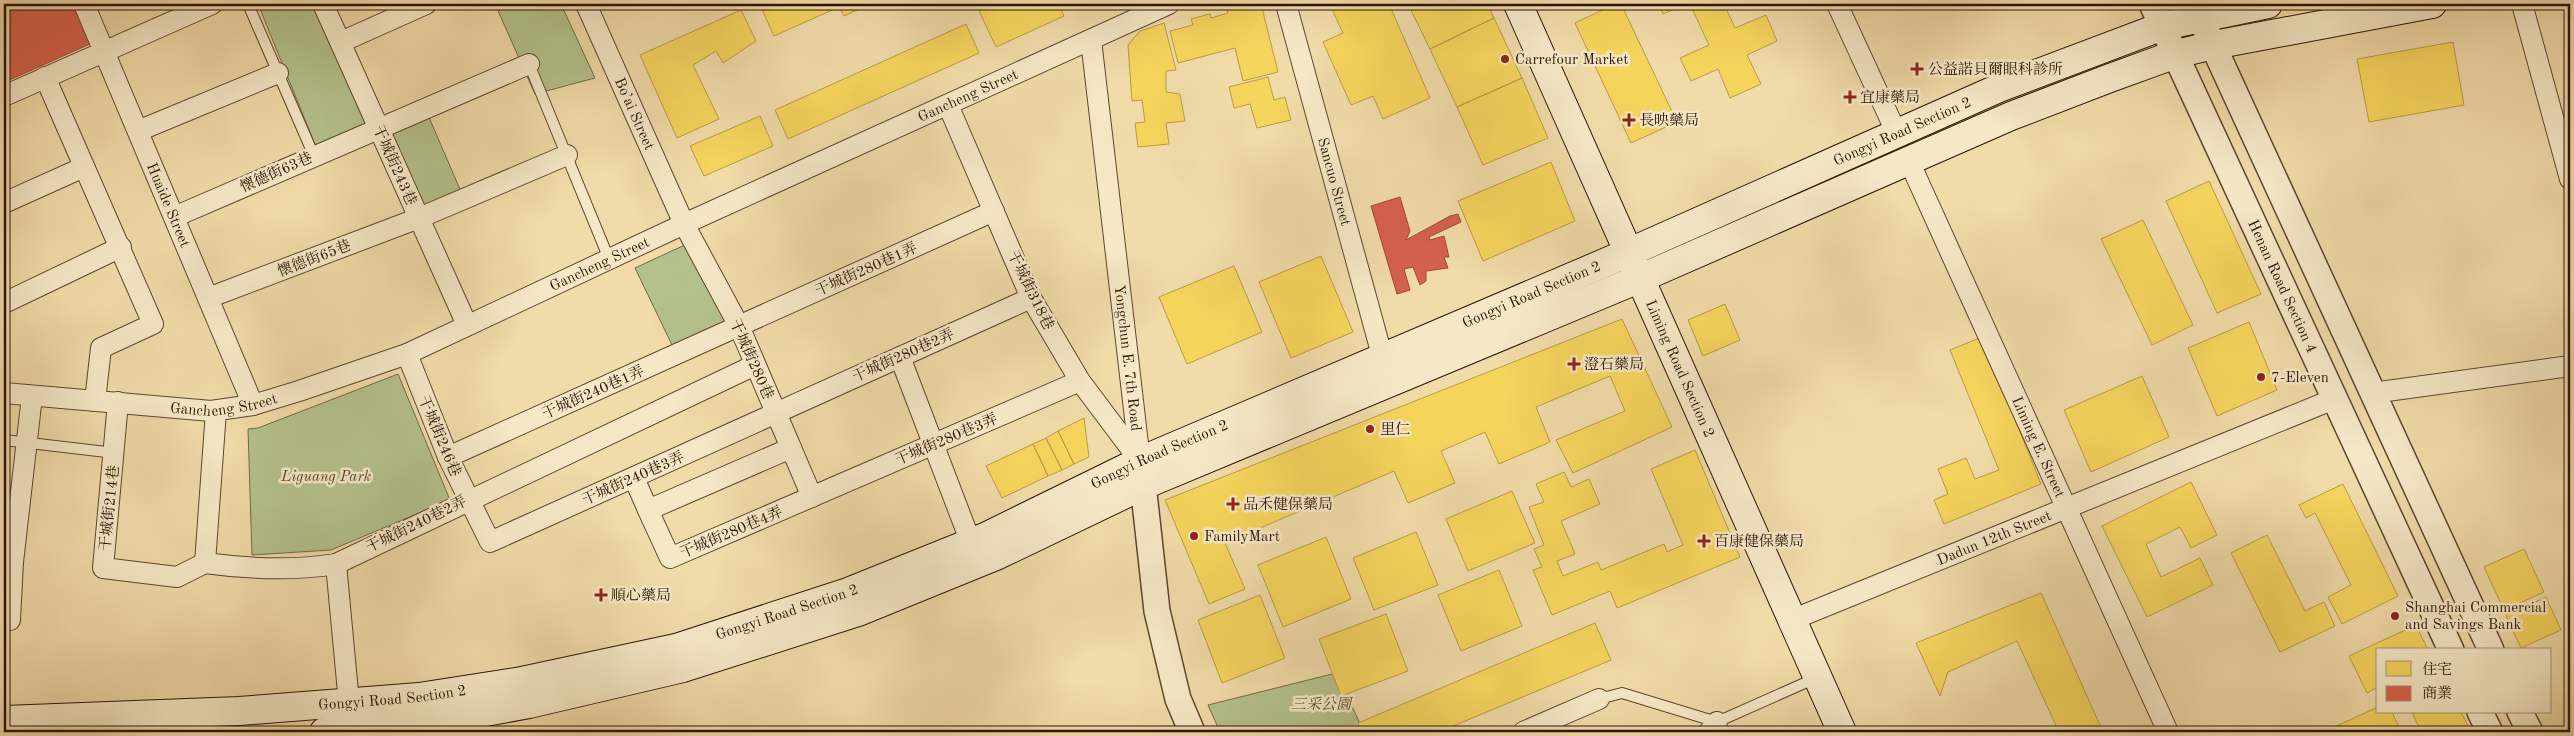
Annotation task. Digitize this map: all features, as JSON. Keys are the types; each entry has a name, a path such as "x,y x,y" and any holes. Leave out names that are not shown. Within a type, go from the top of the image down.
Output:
{"main road":[{"name":"Liming Road Section 2","path":"1518,4 1794,619 1817,678 1842,732"},
{"name":"Gongyi Road Section 2","path":"324,732 427,728 684,668 858,612 998,556 1142,473 1383,359 1896,134 2157,15 2268,4"},
{"name":"Gongyi Road Section 2","path":"4,720 239,711 419,697 522,681 676,648 848,592 1142,473 1641,278 2020,113 2176,54 2214,45 2432,4"}],"street":[{"name":"Huaide Street","path":"84,4 253,406"},
{"path":"4,96 104,50 212,4"},
{"name":"干城街243巷","path":"323,4 468,326"},
{"path":"341,42 426,4"},
{"name":"Bo’ai Street","path":"586,4 684,224"},
{"name":"Gancheng Street","path":"4,393 216,411 253,406 407,354 684,224 1170,4"},
{"name":"Sancuo Street","path":"1286,4 1383,359"},
{"path":"1837,4 1896,134"},
{"path":"2522,4 2570,176"},
{"path":"2197,10 2490,648"},
{"name":"Henan Road Section 4","path":"2157,15 2450,648"},
{"name":"Yongchun E. 7th Road","path":"1091,40 1157,611 1178,699 1192,732"},
{"name":"懷德街63巷","path":"174,217 529,64"},
{"path":"138,130 278,73"},
{"path":"44,77 121,247 153,324 101,348 95,401"},
{"name":"干城街318巷","path":"948,105 1031,298 1080,381 1142,473"},
{"name":"懷德街65巷","path":"208,298 419,218 567,155"},
{"name":"Liming E. Street","path":"1909,160 2068,506 2168,732"},
{"path":"4,203 84,166"},
{"name":"干城街280巷1弄","path":"739,326 994,211"},
{"name":"干城街280巷","path":"684,224 739,326 812,497"},
{"path":"4,303 121,247"},
{"name":"干城街280巷2弄","path":"776,413 1031,298"},
{"name":"干城街240巷1弄","path":"448,457 739,326"},
{"name":"干城街246巷","path":"407,354 448,457 490,542"},
{"path":"900,357 971,542"},
{"name":"干城街240巷2弄","path":"205,563 250,569 312,568 336,564 468,499 755,365"},
{"path":"2372,393 2570,366"},
{"name":"干城街280巷3弄","path":"812,497 1080,381"},
{"path":"10,620 8,562 32,396"},
{"name":"Dadun 12th Street","path":"1794,619 2334,398"},
{"name":"干城街214巷","path":"118,402 102,568 177,577 205,563"},
{"path":"205,563 216,411"},
{"name":"干城街240巷3弄","path":"490,542 776,413"},
{"path":"634,478 648,510 791,448"},
{"name":"干城街280巷4弄","path":"648,510 670,558 812,497"},
{"path":"336,564 349,703"},
{"path":"419,697 427,728"},
{"path":"1522,732 1599,700"},
{"path":"2481,714 2490,732"},
{"path":"2521,714 2530,732"}],"lane":[{"path":"248,4 314,156"},
{"path":"529,64 609,259"},
{"path":"4,440 114,453"},
{"path":"1599,700 1622,694 1713,727 1817,678"}],"green space":[{"path":"258,4 314,4 369,122 316,147"},
{"path":"495,4 561,4 595,78 535,94"},
{"path":"428,115 462,194 421,212 386,133"},
{"path":"689,243 729,320 673,347 635,268"},
{"name":"Liguang Park","path":"398,374 450,500 331,550 252,555 248,429 258,428"},
{"name":"三采公園","path":"1336,673 1364,732 1220,732 1208,705"}],"building: 住宅":[{"path":"837,4 839,7 774,36 760,5"},
{"path":"838,4 870,4 844,16"},
{"path":"995,4 1059,4 1064,16 996,47 979,11"},
{"path":"1225,4 1261,4 1278,72 1243,81 1235,48 1178,63 1170,31 1193,25 1191,19 1210,14 1211,18 1228,13"},
{"path":"1338,4 1389,4 1430,98 1383,119 1373,96 1351,105 1323,42 1343,33 1331,7"},
{"path":"1408,4 1487,4 1494,18 1430,49"},
{"path":"1615,4 1621,4 1677,122 1631,143 1575,23"},
{"path":"1659,4 1686,4 1663,14"},
{"path":"1690,4 1724,4 1735,28 1766,15 1777,41 1747,55 1761,84 1730,98 1718,69 1691,81 1680,58 1709,45"},
{"path":"741,10 756,41 723,63 716,51 693,65 719,119 677,138 640,55"},
{"path":"1494,18 1522,78 1457,107 1430,49"},
{"path":"1164,23 1176,70 1166,71 1166,92 1180,94 1185,121 1166,123 1169,144 1138,147 1135,123 1145,122 1142,100 1132,101 1128,45 1140,31"},
{"path":"966,24 979,53 788,139 775,110"},
{"path":"2453,42 2464,105 2369,122 2357,59"},
{"path":"1268,77 1274,100 1285,97 1291,120 1257,128 1250,104 1234,108 1229,87"},
{"path":"1522,78 1548,138 1483,165 1457,107"},
{"path":"760,116 773,146 704,176 690,146"},
{"path":"1551,162 1575,221 1483,261 1458,201"},
{"path":"2209,181 2261,294 2217,313 2166,201"},
{"path":"2143,220 2193,325 2152,345 2101,239"},
{"path":"1321,256 1353,332 1291,358 1259,282"},
{"path":"1234,266 1262,332 1187,364 1159,297"},
{"path":"1725,304 1740,340 1703,356 1688,320"},
{"path":"1622,319 1672,427 1573,473 1556,440 1625,411 1610,376 1536,407 1550,442 1499,464 1485,432 1441,451 1455,483 1408,503 1394,471 1225,543 1245,589 1209,604 1165,500"},
{"path":"2249,322 2277,390 2217,416 2188,348"},
{"path":"1982,337 2041,484 1944,524 1934,500 1948,494 1938,469 1966,458 1975,479 1999,470 1950,350"},
{"path":"2142,376 2169,437 2091,472 2064,410"},
{"path":"1084,418 1089,457 1074,464 1058,431"},
{"path":"1058,431 1074,464 1062,470 1046,438"},
{"path":"1046,438 1062,470 1048,476 1033,444"},
{"path":"1033,444 1048,476 1002,498 986,466"},
{"path":"1695,450 1740,557 1617,608 1610,591 1552,615 1533,570 1542,567 1534,549 1544,545 1529,507 1544,502 1536,484 1564,472 1571,487 1589,479 1600,504 1561,521 1575,554 1557,561 1563,576 1598,562 1601,570 1664,544 1667,552 1683,545 1651,469"},
{"path":"2191,482 2217,535 2191,548 2180,527 2146,544 2161,577 2200,558 2213,585 2147,617 2102,526"},
{"path":"2343,484 2398,596 2342,624 2328,597 2351,585 2315,513 2306,518 2299,505"},
{"path":"1512,491 1535,543 1468,571 1446,519"},
{"path":"1416,532 1438,585 1374,610 1353,558"},
{"path":"2267,535 2305,611 2324,602 2335,626 2280,652 2231,553"},
{"path":"1326,537 1351,599 1283,627 1258,565"},
{"path":"2524,549 2544,592 2504,610 2484,567"},
{"path":"1499,570 1522,626 1461,651 1438,595"},
{"path":"2041,593 2103,732 2059,732 2017,641 1948,672 1940,696 1916,643"},
{"path":"1260,595 1285,658 1222,683 1198,620"},
{"path":"2546,597 2561,630 2521,648 2506,615"},
{"path":"1386,614 1408,671 1341,696 1319,639"},
{"path":"1595,623 1611,660 1439,732 1362,732 1358,723"},
{"path":"2416,625 2427,648 2376,648 2376,688 2367,693 2349,656"},
{"path":"2376,708 2376,714 2393,714 2401,732 2331,732 2330,729"},
{"path":"2413,714 2462,714 2471,732 2421,732"}],"building: 商業":[{"path":"4,4 74,4 92,43 5,82"},
{"path":"1400,197 1410,231 1406,240 1450,216 1458,214 1461,222 1429,237 1430,240 1444,236 1449,257 1444,257 1448,268 1426,271 1426,281 1420,285 1413,267 1404,269 1410,290 1397,294 1371,206"}],"place":[{"name":"Carrefour Market","path":"1505,59"},
{"name":"公益諾貝爾眼科診所","path":"1917,69"},
{"name":"宜康藥局","path":"1850,97"},
{"name":"長映藥局","path":"1629,120"},
{"name":"澄石藥局","path":"1574,364"},
{"name":"7-Eleven","path":"2261,377"},
{"name":"里仁","path":"1370,429"},
{"name":"品禾健保藥局","path":"1233,504"},
{"name":"FamilyMart","path":"1194,536"},
{"name":"百康健保藥局","path":"1704,541"},
{"name":"順心藥局","path":"601,595"},
{"name":"Shanghai Commercial and Savings Bank","path":"2395,616"}]}
